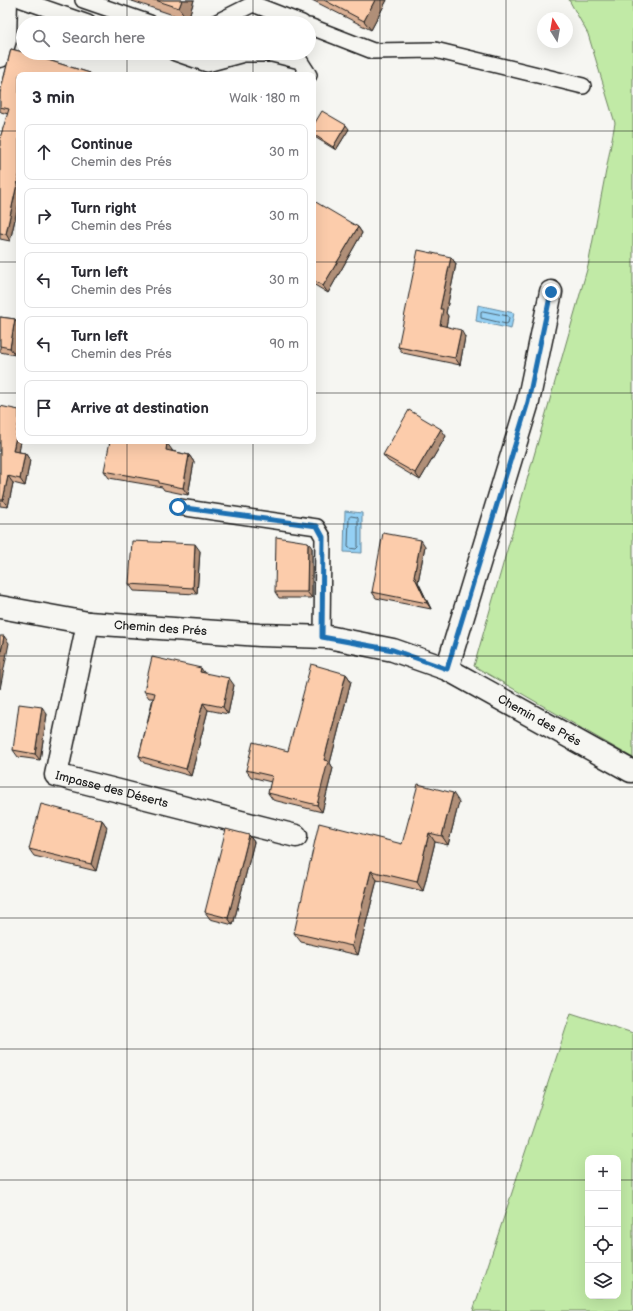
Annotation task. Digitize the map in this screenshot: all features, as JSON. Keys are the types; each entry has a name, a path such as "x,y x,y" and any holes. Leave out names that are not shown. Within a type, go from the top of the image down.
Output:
{"street":[{"path":"0,56 5,40 6,0"},
{"path":"447,669 528,402 551,292"},
{"name":"Chemin des Prés","path":"0,606 88,623 260,635 322,637 393,650 447,669 631,771"},
{"name":"Impasse des Déserts","path":"88,623 56,775 296,836"}],"lane":[{"path":"22,0 68,16"},
{"path":"82,0 129,16"},
{"path":"229,16 253,4 284,16"},
{"path":"316,29 373,51 435,50 583,86"},
{"path":"195,60 207,64 222,60"},
{"path":"296,60 300,61 307,72"},
{"path":"178,507 317,526 323,537 322,637"}],"green space":[{"path":"569,0 633,0 633,758 474,666 588,266 615,123 588,34"},
{"path":"571,1013 633,1033 633,1311 473,1311"}],"water":[{"path":"478,305 514,313 511,329 476,321"},
{"path":"345,511 362,513 362,553 344,552"}],"building":[{"path":"155,0 182,0 179,8"},
{"path":"324,0 375,0 364,21"},
{"path":"11,49 16,50 16,60 48,60 87,72 16,72 16,189 6,234 0,233 0,138 9,109 0,107 0,93"},
{"path":"322,111 346,125 333,147 316,136 316,121"},
{"path":"316,202 358,227 323,286 316,282"},
{"path":"418,250 451,257 440,309 443,309 440,325 461,330 455,358 398,347"},
{"path":"0,317 15,319 10,348 0,346"},
{"path":"0,406 16,409 16,436 13,451 25,453 20,479 8,476 3,500 0,500"},
{"path":"409,410 441,429 415,473 383,455"},
{"path":"109,444 167,444 166,450 189,455 183,488 159,483 159,481 104,471"},
{"path":"383,533 421,540 414,576 427,603 372,592"},
{"path":"276,537 308,542 307,592 275,592"},
{"path":"132,541 195,544 193,588 129,584"},
{"path":"0,636 4,636 0,657"},
{"path":"152,657 201,668 200,672 229,678 223,707 203,703 186,769 139,756 155,693 144,691"},
{"path":"311,664 346,674 324,760 328,761 317,805 268,793 272,776 246,770 253,742 288,751"},
{"path":"19,704 42,707 35,754 13,750"},
{"path":"418,784 453,793 442,836 429,833 417,882 371,871 352,946 294,933 319,823 402,844"},
{"path":"41,804 102,820 91,864 29,849"},
{"path":"226,829 249,835 228,918 205,912"}],"route":[{"path":"178,507 317,526 323,537 322,637 393,650 447,669 528,402 551,292"}]}
